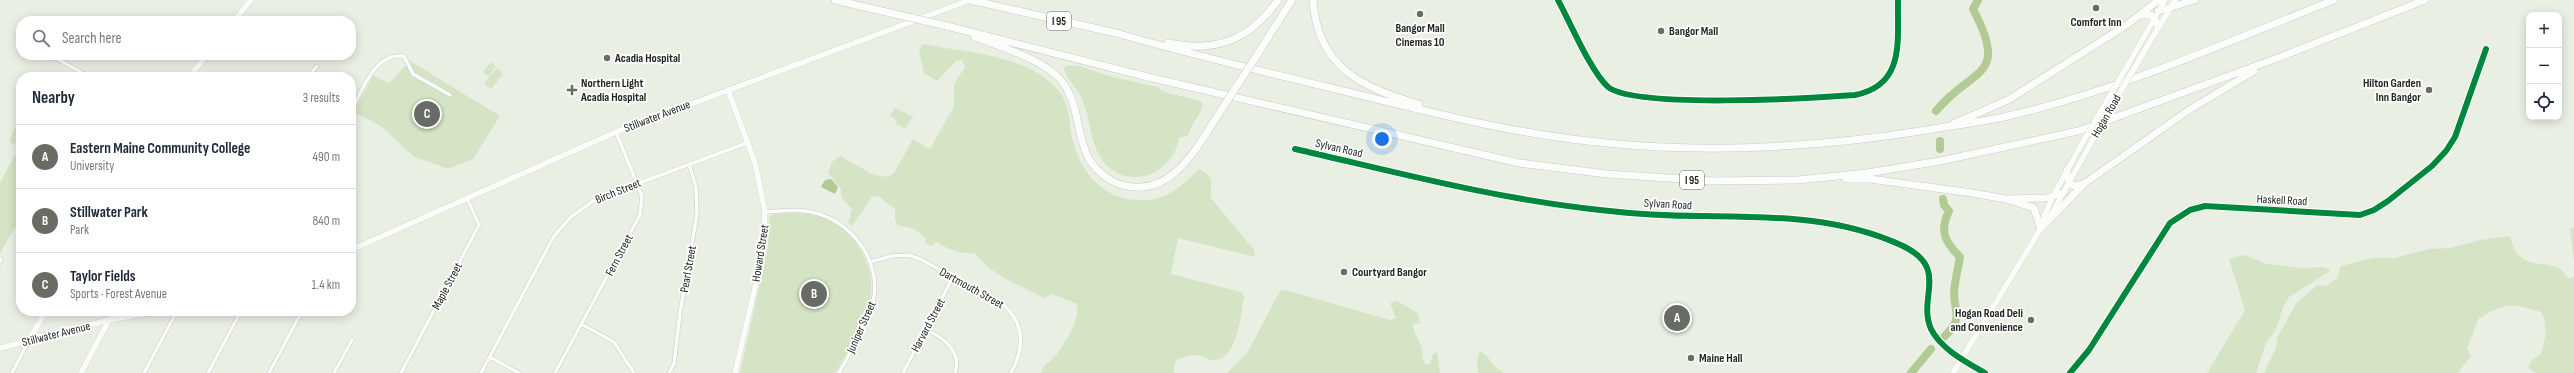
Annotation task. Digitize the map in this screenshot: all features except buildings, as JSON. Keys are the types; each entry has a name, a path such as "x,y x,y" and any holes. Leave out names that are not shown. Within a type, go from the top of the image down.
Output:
{"highway":[{"name":"I 95","path":"835,0 947,26 1148,77 1519,163 1607,174 1713,181 1798,180 1867,173 1940,161 2078,131 2275,59 2425,0"},
{"name":"I 95","path":"970,0 1116,33 1184,52 1496,126 1608,143 1709,149 1791,147 1853,142 2009,116 2105,87 2207,52 2334,0"},
{"path":"1116,33 1188,47 1214,46 1235,39 1255,27 1278,0"},
{"path":"947,26 1038,64 1059,79 1071,96 1088,157 1103,175 1120,184 1139,188 1149,187 1170,178 1183,165 1222,109 1292,0"},
{"path":"1314,0 1315,17 1322,39 1336,62 1354,79 1394,97 1496,126"},
{"path":"1948,126 1958,120 2008,100 2140,15 2159,0"},
{"path":"2158,11 2173,3 2196,0"},
{"path":"2140,15 2147,14 2154,18 2158,27"},
{"path":"2047,222 2085,183 2225,87 2275,59"},
{"path":"2067,170 2069,182 2074,186 2085,183"},
{"path":"1798,180 1870,179 2006,199 2034,208 2039,230"},
{"path":"2006,199 2052,196 2063,193"}],"main road":[{"path":"238,16 251,0"},
{"name":"Stillwater Avenue","path":"356,248 616,132 970,0"},
{"name":"Hogan Road","path":"1953,373 2039,230 2052,196 2129,64 2164,0"},
{"name":"Hogan Road","path":"2039,230 2047,222 2091,143 2173,3"},
{"path":"193,72 203,60"},
{"name":"Howard Street","path":"728,90 755,163 766,212 763,252 735,373"},
{"path":"29,340 43,316"},
{"name":"Stillwater Avenue","path":"0,348 109,320 131,316"},
{"path":"81,373 109,320"}],"street":[{"path":"1558,0 1600,77 1615,91 1629,96 1763,100 1856,95 1867,93 1881,85 1890,74 1897,55 1898,0"},
{"name":"Haskell Road","path":"2070,373 2089,350 2170,223 2181,214 2205,206 2360,215 2374,210 2400,192 2432,166 2450,145 2486,49"},
{"path":"356,102 373,70 384,59 393,55 404,56 413,74 450,95"},
{"path":"59,60 81,72"},
{"path":"312,72 317,66"},
{"name":"Fern Street","path":"555,373 640,215 643,204 637,183 616,132"},
{"name":"Birch Street","path":"481,373 554,236 571,217 596,199 747,143"},
{"name":"Sylvan Road","path":"1295,149 1457,187 1534,202 1656,214 1790,217 1865,231 1904,247 1923,262 1930,278 1928,317 1930,327 1946,347 1962,359"},
{"name":"Pearl Street","path":"669,373 674,364 680,313 698,214 696,187 689,164"},
{"name":"Maple Street","path":"401,373 479,225 467,198"},
{"name":"Juniper Street","path":"766,212 797,210 816,213 833,219 858,240 870,262 875,290 874,300 865,324 839,373"},
{"name":"Dartmouth Street","path":"870,262 892,256 908,255 1000,302 1010,310 1021,329 1020,352 1011,373"},
{"name":"Harvard Street","path":"903,373 953,277"},
{"path":"109,320 111,316"},
{"path":"144,373 174,316"},
{"path":"208,373 238,316"},
{"path":"269,373 299,316"},
{"path":"581,324 614,342 634,373"},
{"path":"926,329 942,338 953,349 956,364 955,373"},
{"path":"12,373 29,340"},
{"path":"334,373 352,340"},
{"path":"490,357 519,373"},
{"path":"1962,359 1985,373"}],"shaded area":[{"path":"923,44 989,55 1021,65 1036,72 1049,81 1062,95 1065,102 1073,141 1080,161 1092,179 1108,192 1128,199 1150,200 1159,198 1176,190 1199,169 1210,177 1211,198 1254,250 1255,257 1178,238 1171,274 1241,292 1244,297 1237,334 1229,352 1214,360 1194,355 1178,359 1174,365 1174,373 1041,373 1043,368 1059,351 1071,332 1076,317 1077,304 1052,294 1044,298 1016,284 997,273 981,261 975,253 955,251 936,242 931,246 925,243 926,238 918,232 897,224 895,219 895,209 878,196 872,197 852,226 848,223 852,209 841,197 841,189 828,173 832,162 840,156 872,174 888,177 894,173 913,139 930,149 954,106 954,84 965,67 962,60 957,60 937,81 924,73 919,50"},
{"path":"410,61 500,116 473,159 448,169 413,156 382,127 356,113 356,108 373,75 389,83"},
{"path":"491,62 496,66 488,76 483,72"},
{"path":"1076,65 1113,77 1157,87 1164,92 1198,100 1203,104 1188,136 1180,137 1173,155 1165,164 1149,175 1130,177 1119,174 1103,161 1094,142 1083,101 1064,70 1066,66"},
{"path":"497,68 503,74 491,89 484,83"},
{"path":"895,108 914,117 905,129 896,124 897,120 890,116"},
{"path":"16,125 16,146 9,142"},
{"path":"16,153 16,225 0,254 0,183"},
{"path":"831,179 838,187 835,194 821,187 825,180"},
{"path":"773,214 807,214 831,221 843,229 853,239 867,263 871,291 869,305 859,332 835,373 740,373 768,247 769,218"},
{"path":"2574,228 2574,261 2570,229"},
{"path":"2509,236 2516,251 2522,258 2529,262 2558,268 2568,278 2573,278 2574,275 2574,373 2536,373 2528,368 2532,360 2541,354 2546,333 2545,322 2541,312 2510,305 2504,306 2479,318 2467,348 2471,356 2458,373 2264,373 2276,348 2277,338 2297,302 2318,285 2326,286 2337,278 2341,266 2373,258 2395,258 2429,249 2450,248 2481,240"},
{"path":"2245,255 2266,264 2301,268 2323,267 2331,270 2289,297 2284,305 2276,329 2266,343 2256,373 2207,373 2245,310 2229,259"},
{"path":"1286,290 1390,320 1396,318 1390,303 1397,301 1418,313 1420,324 1413,323 1413,327 1422,348 1423,360 1425,364 1430,364 1432,356 1437,351 1440,373 1227,373 1247,353 1280,291"},
{"path":"1480,351 1487,356 1500,371 1504,373 1478,373 1477,361"}],"waterway":[{"path":"1936,111 1949,97 1982,70 1987,60 1988,48 1984,32 1973,9 1978,0"},
{"path":"1940,141 1940,149"},
{"path":"1943,199 1944,205 1949,211 1944,225 1945,236 1947,241 1960,257 1954,290 1956,322 1944,337"},
{"path":"1911,373 1931,349"}],"cycle path":[{"path":"1558,0 1588,59 1601,80 1608,87 1625,94 1652,98 1687,100 1766,100 1803,98 1855,95 1871,90 1883,82 1891,71 1895,59 1898,30 1898,0"},
{"path":"2070,373 2089,350 2170,223 2190,210 2205,206 2360,215 2374,210 2388,201 2432,166 2446,151 2455,137 2486,49"},
{"path":"1295,149 1446,184 1561,205 1676,216 1754,217 1804,220 1854,229 1879,236 1903,246 1917,255 1925,264 1929,274 1927,306 1931,329 1935,336 1947,349 1962,360 1985,373"}],"place":[{"name":"Comfort Inn","path":"2096,8"},
{"name":"Bangor Mall Cinemas 10","path":"1420,14"},
{"name":"Bangor Mall","path":"1661,31"},
{"name":"Acadia Hospital","path":"607,58"},
{"name":"Northern Light Acadia Hospital","path":"572,90"},
{"name":"Hilton Garden Inn Bangor","path":"2429,90"},
{"name":"Taylor Fields","path":"427,114"},
{"name":"Courtyard Bangor","path":"1344,272"},
{"name":"Stillwater Park","path":"814,294"},
{"name":"Eastern Maine Community College","path":"1677,318"},
{"name":"Hogan Road Deli and Convenience","path":"2031,320"},
{"name":"Maine Hall","path":"1691,358"}]}
